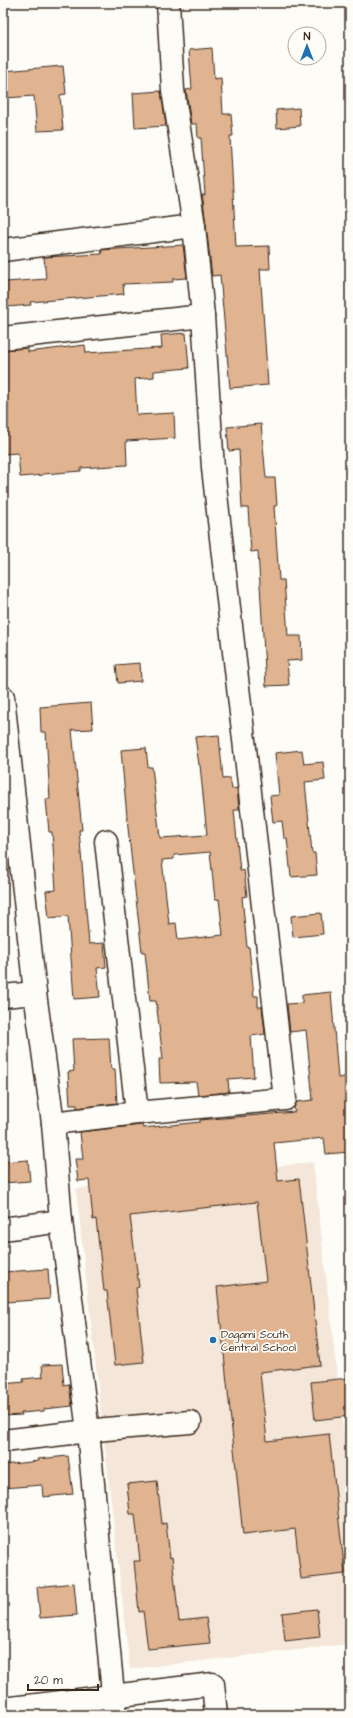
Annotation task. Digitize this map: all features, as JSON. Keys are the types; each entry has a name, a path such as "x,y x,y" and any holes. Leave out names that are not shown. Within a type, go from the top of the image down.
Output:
{"street":[{"path":"54,1123 137,1113 285,1099 213,468 203,316 194,226 173,90 168,3"},
{"path":"3,250 194,226"},
{"path":"3,338 203,316"},
{"path":"3,698 35,993 54,1123 62,1221 88,1431 114,1706"},
{"path":"106,841 137,1113"},
{"path":"3,996 35,993"},
{"path":"3,1229 62,1221"},
{"path":"3,1441 88,1431 190,1422"},
{"path":"3,1709 114,1706 213,1684 216,1715"}],"shaded area":[{"name":"Dagami South Central School","path":"313,1162 350,1491 350,1644 130,1669 76,1189"}],"building":[{"path":"212,48 214,79 221,78 223,114 231,114 233,136 230,136 236,247 269,246 270,269 260,269 268,385 230,388 220,275 212,276 202,195 205,195 201,138 198,138 197,124 191,124 186,90 192,89 189,50"},
{"path":"63,66 66,94 60,95 63,130 37,131 34,96 6,98 4,71"},
{"path":"161,91 166,126 135,128 133,93"},
{"path":"299,108 300,126 277,128 276,110"},
{"path":"183,245 187,278 173,279 173,282 123,284 124,294 30,302 31,305 7,307 6,282 46,279 44,257 102,254 101,250"},
{"path":"186,333 189,368 154,371 154,377 135,379 137,415 174,413 175,438 126,441 127,465 81,468 81,471 20,477 18,453 3,454 3,404 6,403 3,350 28,348 28,352 85,345 86,353 162,348 161,335"},
{"path":"261,424 266,478 275,478 277,506 274,506 279,580 284,580 288,636 301,636 302,660 287,661 289,685 266,686 258,551 251,552 248,508 242,508 239,450 229,451 227,427"},
{"path":"140,663 141,681 118,683 116,665"},
{"path":"91,703 93,729 72,730 82,830 79,830 89,944 104,943 106,967 97,968 100,997 74,999 68,916 49,918 46,891 56,890 52,832 49,832 46,799 50,799 46,732 41,732 40,707"},
{"path":"219,735 223,779 230,778 232,789 237,788 239,810 234,810 240,871 244,870 247,896 242,897 247,947 249,947 254,996 258,996 258,1007 262,1007 265,1034 251,1036 254,1077 228,1079 229,1092 198,1095 196,1082 160,1083 159,1059 163,1059 156,1001 150,1001 145,952 142,952 121,750 146,748 148,767 152,767 160,838 207,835 200,765 195,737","holes":["210,852 215,900 219,899 223,935 178,940 176,923 169,924 162,860 174,859 174,855"]},
{"path":"302,750 304,764 323,762 325,780 305,782 312,853 315,853 317,875 291,877 287,838 284,838 282,821 273,822 270,796 279,795 275,753"},
{"path":"321,913 323,934 293,937 291,916"},
{"path":"331,992 338,1078 350,1076 350,1152 326,1154 324,1138 274,1143 278,1181 299,1179 320,1365 260,1372 267,1441 329,1434 345,1574 301,1579 295,1529 243,1535 217,1287 266,1281 257,1202 130,1216 139,1287 136,1288 144,1362 115,1365 107,1291 104,1291 96,1219 93,1220 89,1180 78,1181 75,1159 83,1159 80,1132 142,1125 143,1128 200,1122 200,1120 295,1112 294,1107 297,1102 313,1100 306,1030 290,1032 287,1004 302,1003 302,995"},
{"path":"109,1038 111,1069 115,1069 117,1103 77,1108 77,1105 70,1105 68,1072 74,1071 72,1039"},
{"path":"28,1160 30,1181 3,1183 3,1162"},
{"path":"48,1269 50,1299 6,1302 4,1272"},
{"path":"62,1364 64,1385 69,1384 72,1406 21,1413 22,1415 3,1416 3,1384 24,1382 23,1379 43,1377 42,1365"},
{"path":"348,1378 350,1416 315,1420 311,1382"},
{"path":"68,1456 73,1494 43,1497 42,1485 3,1488 3,1465"},
{"path":"157,1481 162,1524 166,1523 170,1558 172,1557 179,1621 206,1618 210,1643 148,1649 143,1611 139,1612 134,1561 140,1561 135,1514 130,1514 127,1484"},
{"path":"74,1583 77,1615 40,1618 37,1587"},
{"path":"317,1609 320,1637 285,1641 282,1613"}],"place":[{"name":"Dagami South Central School","path":"213,1340"}]}
